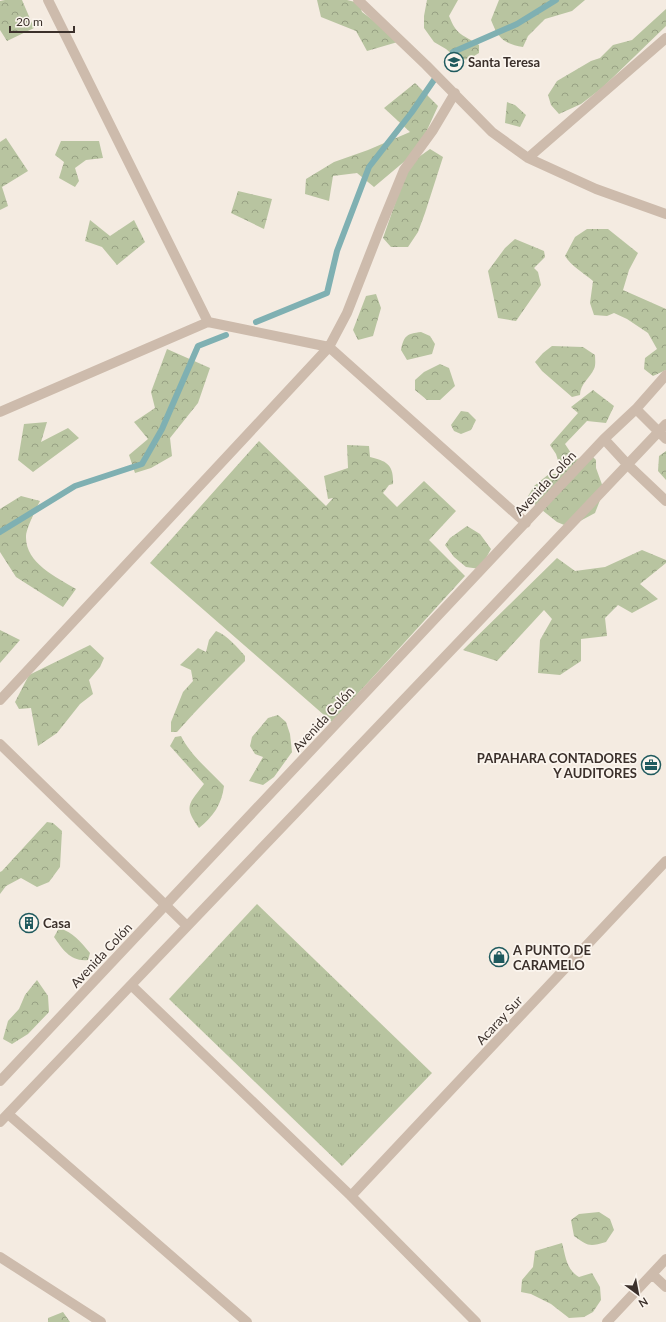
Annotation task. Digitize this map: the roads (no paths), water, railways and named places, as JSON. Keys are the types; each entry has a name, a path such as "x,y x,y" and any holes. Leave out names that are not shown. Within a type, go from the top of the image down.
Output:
{"street":[{"path":"48,0 208,322"},
{"path":"358,0 455,93 492,132 528,158 596,189 666,214"},
{"path":"528,158 666,38"},
{"path":"0,700 329,347 347,313 404,170 432,130 455,93"},
{"path":"0,412 208,322 329,347 526,523"},
{"name":"Avenida Colón","path":"0,1081 604,439 636,409 666,375"},
{"path":"636,409 662,435"},
{"path":"0,1122 628,465 662,435 666,424"},
{"path":"604,439 628,465 666,501"},
{"path":"0,744 187,926"},
{"name":"Acaray Sur","path":"351,1196 666,861"},
{"path":"131,985 351,1196 476,1322"},
{"path":"8,1114 247,1322"},
{"path":"0,1257 101,1322"},
{"path":"607,1322 666,1259"},
{"path":"652,1274 666,1287"}],"waterway":[{"path":"453,52 517,24 556,0"},
{"path":"256,322 327,293 337,251 369,167 412,112 434,80"},
{"path":"0,532 75,486 142,464 162,429 198,346 226,335"}],"place":[{"name":"Santa Teresa","path":"454,62"},
{"name":"PAPAHARA CONTADORES Y AUDITORES","path":"651,765"},
{"name":"Casa","path":"29,923"},
{"name":"A PUNTO DE CARAMELO","path":"499,957"}]}
